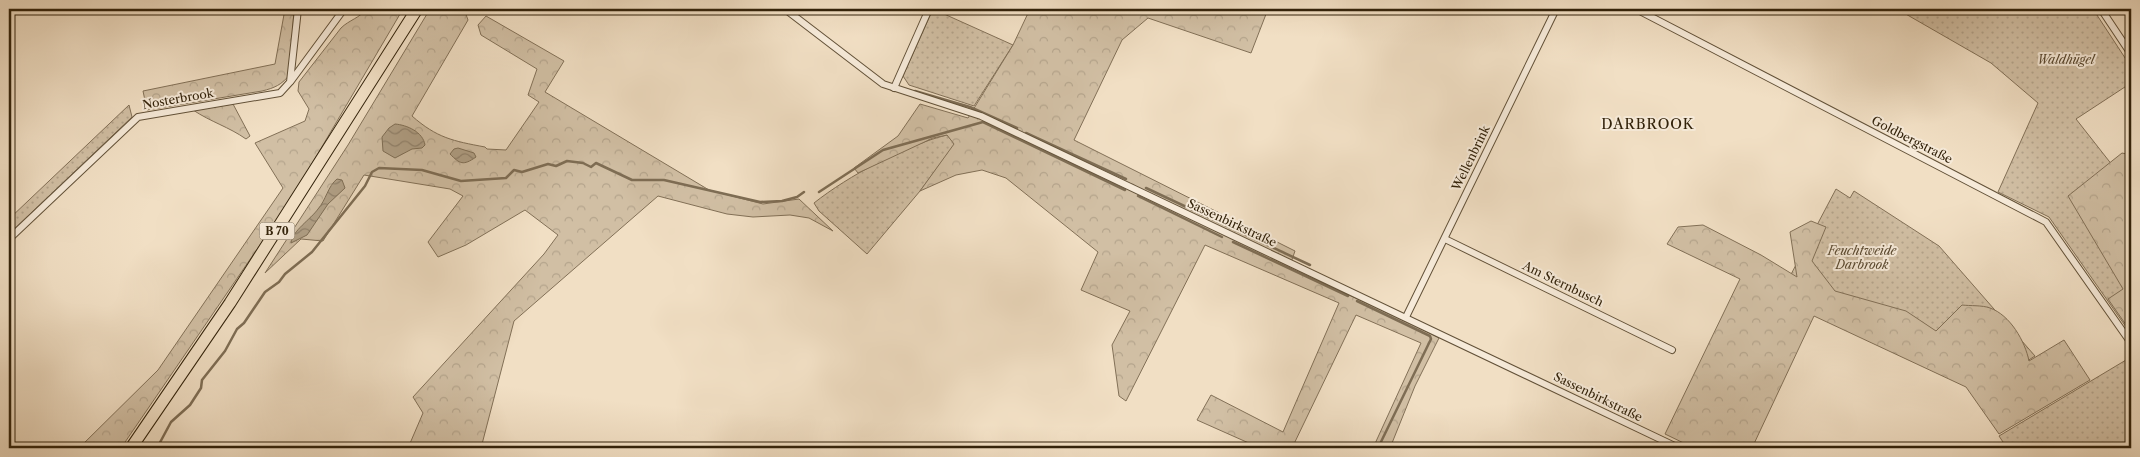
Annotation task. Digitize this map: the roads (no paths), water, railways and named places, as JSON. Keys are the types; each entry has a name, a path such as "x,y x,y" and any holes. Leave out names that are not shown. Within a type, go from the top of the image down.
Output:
{"highway":[{"name":"B 70","path":"131,448 230,304 300,197 417,9"}],"street":[{"path":"290,82 298,9"},
{"name":"Nosterbrook","path":"9,239 138,118 280,94 344,9"},
{"name":"Sassenbirkstraße","path":"785,9 883,84 981,116 1679,448"},
{"path":"894,88 929,9"},
{"name":"Wellenbrink","path":"1406,317 1556,9"},
{"name":"Goldbergstraße","path":"1636,9 2046,222 2131,344"},
{"path":"2101,9 2130,50"},
{"name":"Am Sternbusch","path":"1445,239 1672,350"}],"water":[{"path":"395,124 414,130 424,140 425,145 422,148 412,149 395,158 383,151 382,137"},
{"path":"458,148 474,153 476,157 465,163 459,162 450,154 454,149"},
{"path":"337,179 342,180 345,188 328,204 307,235 291,243 298,230 318,209 331,185"}],"waterway":[{"path":"915,91 970,107 1017,128"},
{"path":"819,192 883,150 983,122 1125,190"},
{"path":"1026,133 1126,179"},
{"path":"157,448 171,422 190,405 201,388 202,380 225,351 237,329 244,323 265,292 312,252 365,186 372,172 379,168 422,170 461,181 506,178 514,170 522,172 548,164 556,166 567,161 583,163 591,167 596,163 632,180 664,180 760,202 782,201 797,197 804,192"},
{"path":"1146,188 1310,265"},
{"path":"1138,196 1222,237"},
{"path":"1233,242 1348,296"},
{"path":"1357,301 1430,336 1431,339 1378,448"}],"district":[{"name":"DARBROOK","path":"1648,124"}],"park label":[{"name":"Waldhügel","path":"2066,60"},
{"name":"Feuchtweide Darbrook","path":"1862,258"}]}
